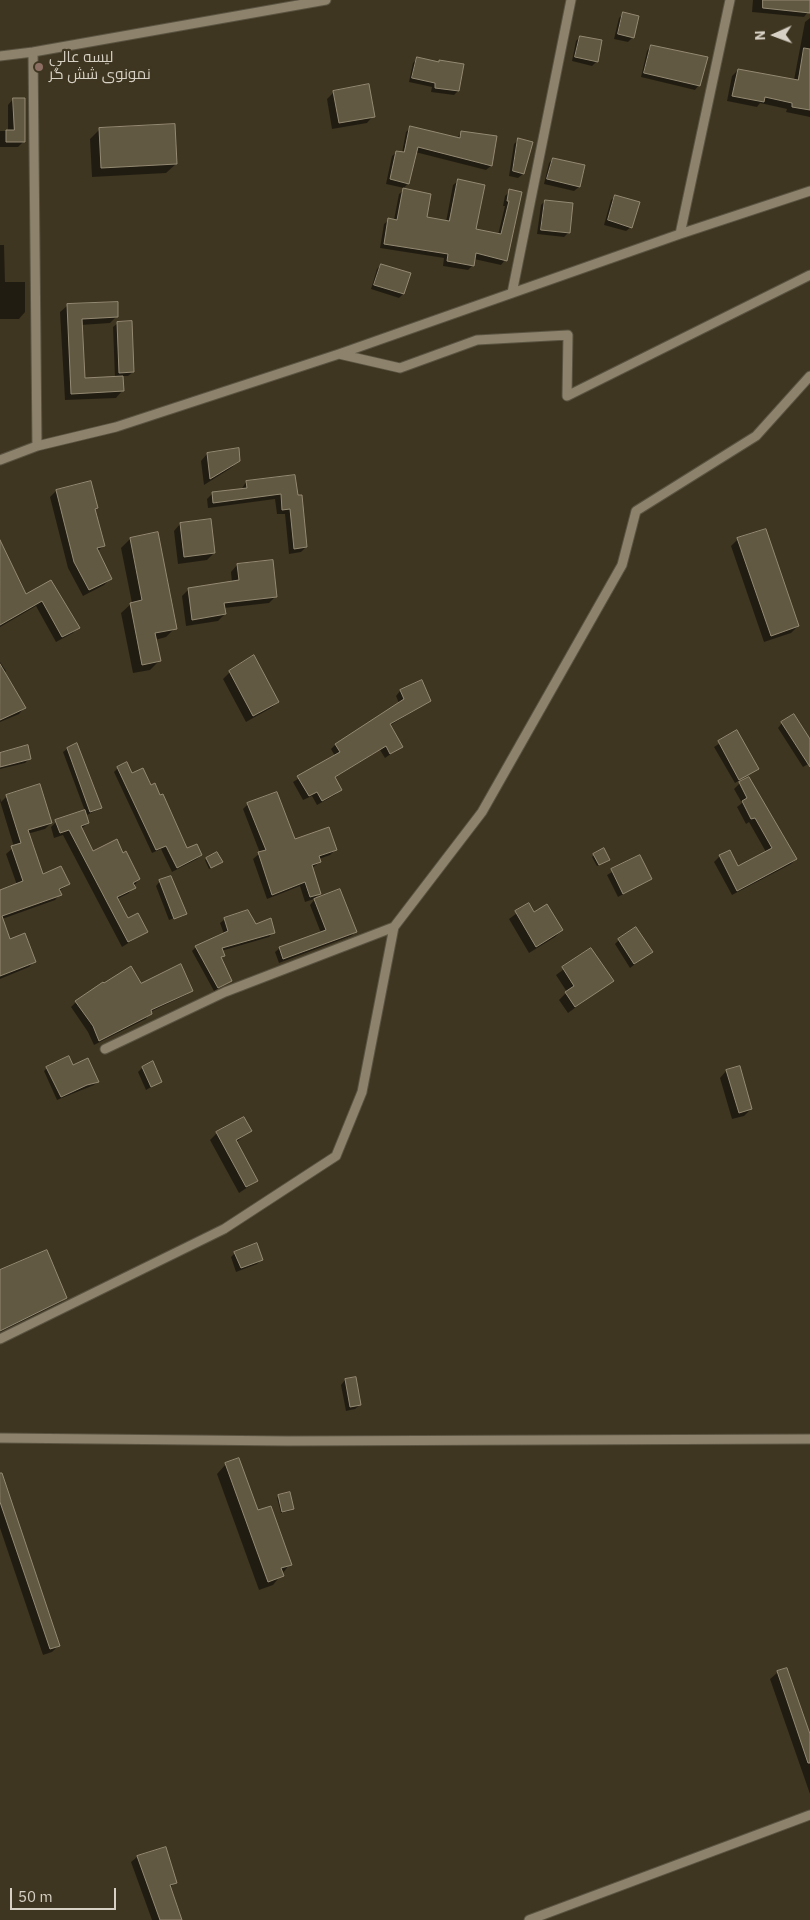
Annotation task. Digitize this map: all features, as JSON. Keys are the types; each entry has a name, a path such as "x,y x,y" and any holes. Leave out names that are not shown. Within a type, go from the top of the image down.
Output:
{"street":[{"path":"0,56 33,52 326,0"},
{"path":"512,293 571,0"},
{"path":"680,234 730,0"},
{"path":"33,52 37,446"},
{"path":"0,460 37,446 116,427 339,354 680,234 810,191"},
{"path":"339,354 400,368 476,340 568,335 567,396 810,275"},
{"path":"0,1339 224,1229 336,1156 362,1092 394,927 482,812 622,565 636,511 756,436 810,376"},
{"path":"105,1049 225,992 394,927"},
{"path":"0,1438 278,1441 810,1438"},
{"path":"529,1920 810,1815"}],"building":[{"path":"763,0 810,0 810,13 763,8"},
{"path":"623,12 639,16 634,38 618,34"},
{"path":"580,36 602,40 598,62 575,57"},
{"path":"651,45 708,57 700,86 644,73"},
{"path":"804,48 810,49 810,110 792,107 792,103 765,97 764,102 732,96 738,69 798,80"},
{"path":"417,57 439,62 439,60 464,64 459,91 435,88 435,83 412,78"},
{"path":"369,84 375,117 339,123 333,91"},
{"path":"13,98 25,98 25,142 6,142 6,130 14,130"},
{"path":"175,124 177,164 101,168 99,128"},
{"path":"410,126 460,138 461,131 497,136 492,166 418,147 409,184 390,179 396,151 404,152"},
{"path":"518,138 533,142 524,174 513,171"},
{"path":"553,158 585,165 580,187 547,179"},
{"path":"458,179 485,185 476,229 501,234 509,201 507,201 509,189 522,192 507,261 476,253 474,266 447,261 448,254 384,244 388,218 397,220 403,188 431,194 427,217 449,221"},
{"path":"615,195 640,202 632,228 608,220"},
{"path":"545,200 573,203 570,233 541,230"},
{"path":"381,264 411,273 404,294 374,285"},
{"path":"118,302 118,317 82,319 85,378 123,376 124,391 71,394 67,304"},
{"path":"132,321 134,372 119,373 117,322"},
{"path":"239,448 240,461 210,479 207,453"},
{"path":"295,475 298,495 302,495 307,547 294,549 290,509 282,510 281,494 213,503 212,492 247,488 246,481"},
{"path":"91,481 98,508 95,509 105,546 97,548 112,579 89,590 74,562 56,490"},
{"path":"211,519 215,553 184,557 180,523"},
{"path":"766,529 799,626 771,636 737,538"},
{"path":"158,532 177,629 155,633 161,661 142,665 130,603 142,600 130,538"},
{"path":"0,540 26,594 51,580 80,628 62,637 42,601 0,625"},
{"path":"273,560 277,597 224,603 226,614 192,620 188,588 239,580 237,564"},
{"path":"254,655 279,702 253,716 229,671"},
{"path":"0,664 26,708 0,720"},
{"path":"422,680 431,701 390,724 403,747 390,754 386,746 335,777 342,790 322,801 317,792 309,796 297,776 340,752 335,744 404,699 400,690"},
{"path":"794,714 810,739 810,767 781,722"},
{"path":"737,730 759,769 739,780 718,741"},
{"path":"77,743 102,808 90,812 67,748"},
{"path":"28,745 31,759 0,767 0,753"},
{"path":"127,762 132,773 143,768 151,785 155,783 160,795 163,794 187,848 197,844 202,855 177,868 166,846 156,850 117,767"},
{"path":"749,777 797,859 737,891 719,855 730,850 738,866 772,848 755,818 751,819 742,801 747,798 739,782"},
{"path":"40,784 52,823 28,830 43,874 61,866 70,884 59,889 62,895 2,916 10,939 25,933 36,962 0,976 0,890 23,881 11,846 21,843 6,795"},
{"path":"277,792 295,839 329,827 337,850 319,856 321,862 312,865 321,894 310,897 305,882 272,895 258,852 266,850 247,803"},
{"path":"85,810 89,823 81,826 93,851 117,839 123,853 126,851 140,879 133,883 136,888 117,897 128,918 138,913 148,932 128,942 69,830 60,833 55,820"},
{"path":"604,848 610,860 599,865 593,854"},
{"path":"217,852 223,862 211,868 206,858"},
{"path":"640,855 652,879 623,894 611,869"},
{"path":"171,876 187,914 174,919 159,880"},
{"path":"340,889 357,932 283,959 279,947 326,930 314,899"},
{"path":"529,903 534,912 547,904 563,930 536,947 515,911"},
{"path":"248,910 256,924 271,918 275,933 222,948 225,956 221,957 232,981 218,988 195,946 228,931 224,918"},
{"path":"636,927 653,952 634,964 618,939"},
{"path":"591,948 614,981 575,1007 565,992 574,986 562,967"},
{"path":"181,964 193,991 151,1010 152,1014 99,1041 93,1026 75,1001 131,966 141,983"},
{"path":"69,1056 73,1065 88,1058 99,1082 87,1085 61,1097 46,1067"},
{"path":"153,1061 162,1082 151,1087 142,1067"},
{"path":"740,1066 752,1109 739,1113 726,1070"},
{"path":"244,1117 252,1131 236,1140 258,1181 246,1187 216,1132"},
{"path":"257,1243 263,1260 241,1268 234,1252"},
{"path":"47,1250 67,1298 0,1331 0,1270"},
{"path":"356,1377 361,1405 350,1407 345,1379"},
{"path":"239,1458 258,1510 271,1506 292,1565 281,1568 284,1576 268,1582 225,1463"},
{"path":"0,1473 2,1473 60,1646 50,1649 0,1502"},
{"path":"290,1492 294,1509 282,1512 278,1495"},
{"path":"787,1668 810,1734 810,1763 808,1763 777,1671"},
{"path":"166,1847 177,1883 170,1885 182,1920 160,1920 137,1856"}],"place":[{"name":"لیسه عالی نمونوی شش گر","path":"39,67"}]}
